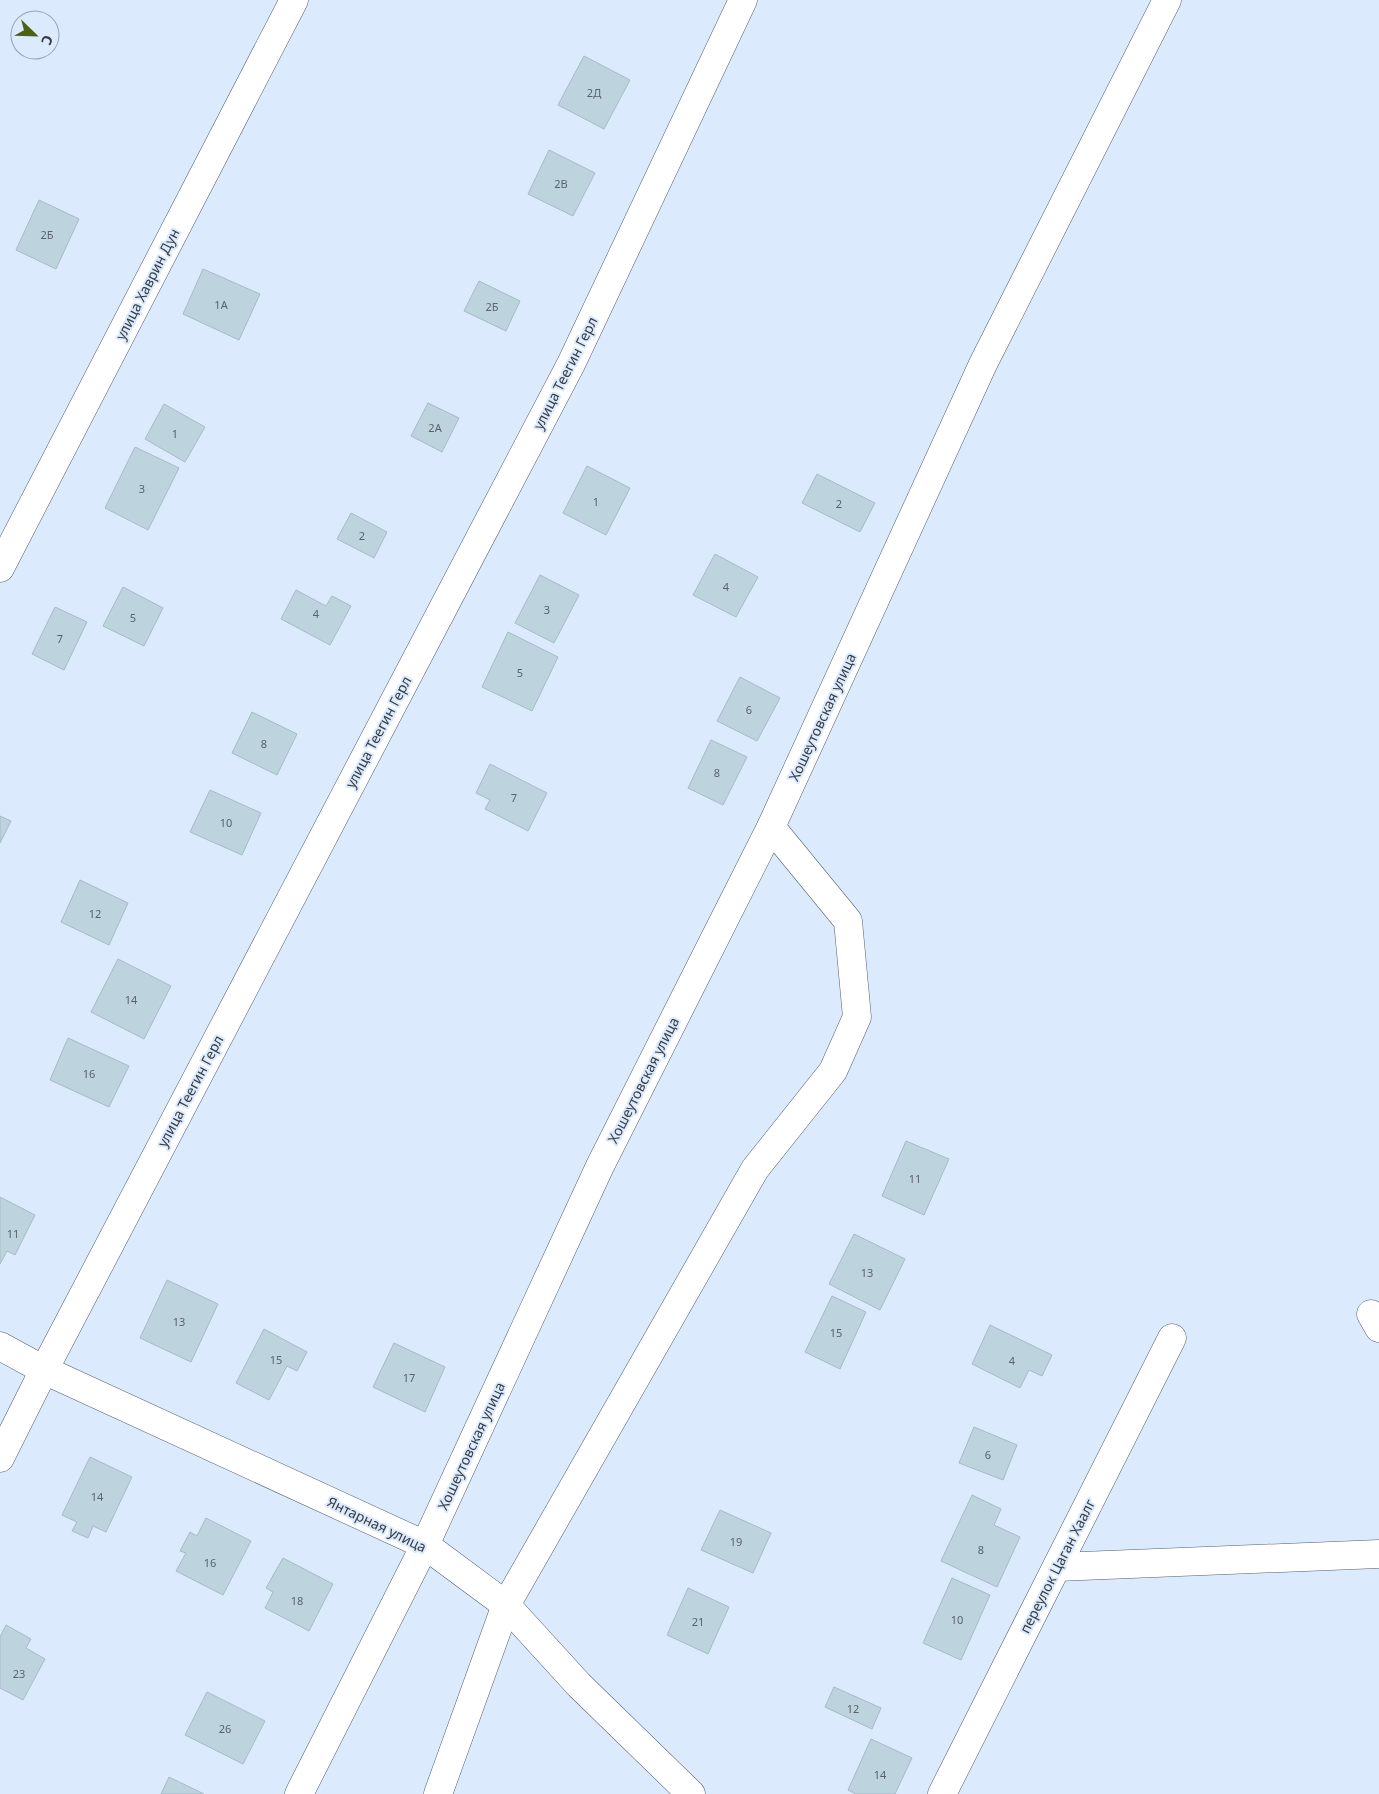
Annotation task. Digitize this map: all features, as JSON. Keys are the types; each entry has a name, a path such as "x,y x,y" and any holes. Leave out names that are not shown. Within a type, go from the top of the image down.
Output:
{"street":[{"name":"улица Хаврин Дун","path":"0,568 294,0"},
{"name":"улица Теегин Герл","path":"0,1458 44,1370 571,364 743,0"},
{"name":"Хошеутовская улица","path":"300,1794 425,1545 600,1166 772,827 983,364 1167,0"},
{"path":"438,1794 506,1606 755,1169 833,1070 857,1017 848,921 772,827"},
{"name":"переулок Цаган Хаалг","path":"942,1794 1172,1338"},
{"name":"Янтарная улица","path":"0,1346 44,1370 425,1545 506,1606 579,1685 691,1794"},
{"path":"1057,1567 1379,1554"}],"building":[{"path":"584,56 630,80 604,129 558,105"},
{"path":"549,150 595,173 573,216 528,194"},
{"path":"39,200 79,219 56,269 16,250"},
{"path":"203,269 260,294 239,340 183,314"},
{"path":"479,281 520,301 506,331 464,311"},
{"path":"428,403 459,418 442,452 411,436"},
{"path":"164,404 205,427 185,462 145,439"},
{"path":"135,447 179,468 148,530 105,508"},
{"path":"587,466 630,488 606,535 563,513"},
{"path":"817,474 875,503 860,532 802,503"},
{"path":"351,513 387,532 374,558 337,539"},
{"path":"715,554 758,577 736,617 693,595"},
{"path":"540,575 579,595 554,643 515,623"},
{"path":"123,587 163,608 144,646 103,626"},
{"path":"296,590 326,606 332,596 351,606 330,645 281,619"},
{"path":"55,607 87,622 64,670 32,654"},
{"path":"508,632 558,657 532,711 482,687"},
{"path":"740,677 780,698 757,741 717,721"},
{"path":"252,712 297,734 277,775 232,753"},
{"path":"711,740 747,757 723,805 688,788"},
{"path":"490,764 547,793 528,831 485,809 490,800 476,793"},
{"path":"210,790 261,813 242,855 190,832"},
{"path":"0,816 11,821 0,843"},
{"path":"80,880 128,903 109,945 61,922"},
{"path":"118,959 171,986 144,1039 91,1012"},
{"path":"68,1038 129,1066 109,1107 50,1080"},
{"path":"906,1141 949,1159 924,1215 882,1196"},
{"path":"0,1197 35,1215 15,1255 7,1251 0,1264"},
{"path":"854,1234 905,1259 880,1310 829,1284"},
{"path":"167,1280 218,1304 191,1362 140,1338"},
{"path":"832,1296 866,1312 840,1369 805,1352"},
{"path":"990,1325 1052,1355 1042,1376 1029,1370 1020,1388 972,1364"},
{"path":"264,1329 307,1352 297,1371 287,1366 269,1400 236,1383"},
{"path":"394,1343 445,1367 425,1412 373,1387"},
{"path":"974,1427 1017,1445 1003,1480 959,1463"},
{"path":"90,1457 132,1477 106,1532 93,1526 88,1538 72,1531 77,1522 62,1515"},
{"path":"972,1495 1001,1509 994,1525 1020,1537 997,1587 941,1561"},
{"path":"720,1510 771,1533 753,1573 701,1550"},
{"path":"206,1518 251,1541 223,1595 176,1571 186,1553 180,1551 190,1532 197,1536"},
{"path":"283,1558 333,1584 309,1631 265,1608 273,1592 266,1588"},
{"path":"952,1578 990,1595 961,1660 923,1643"},
{"path":"688,1588 729,1607 708,1654 667,1635"},
{"path":"6,1625 31,1639 26,1648 45,1659 23,1700 0,1688 0,1637"},
{"path":"834,1687 881,1708 872,1729 825,1707"},
{"path":"207,1692 265,1721 243,1764 185,1735"},
{"path":"871,1739 912,1758 895,1794 856,1794 848,1790"},
{"path":"169,1777 204,1794 161,1794"}]}
